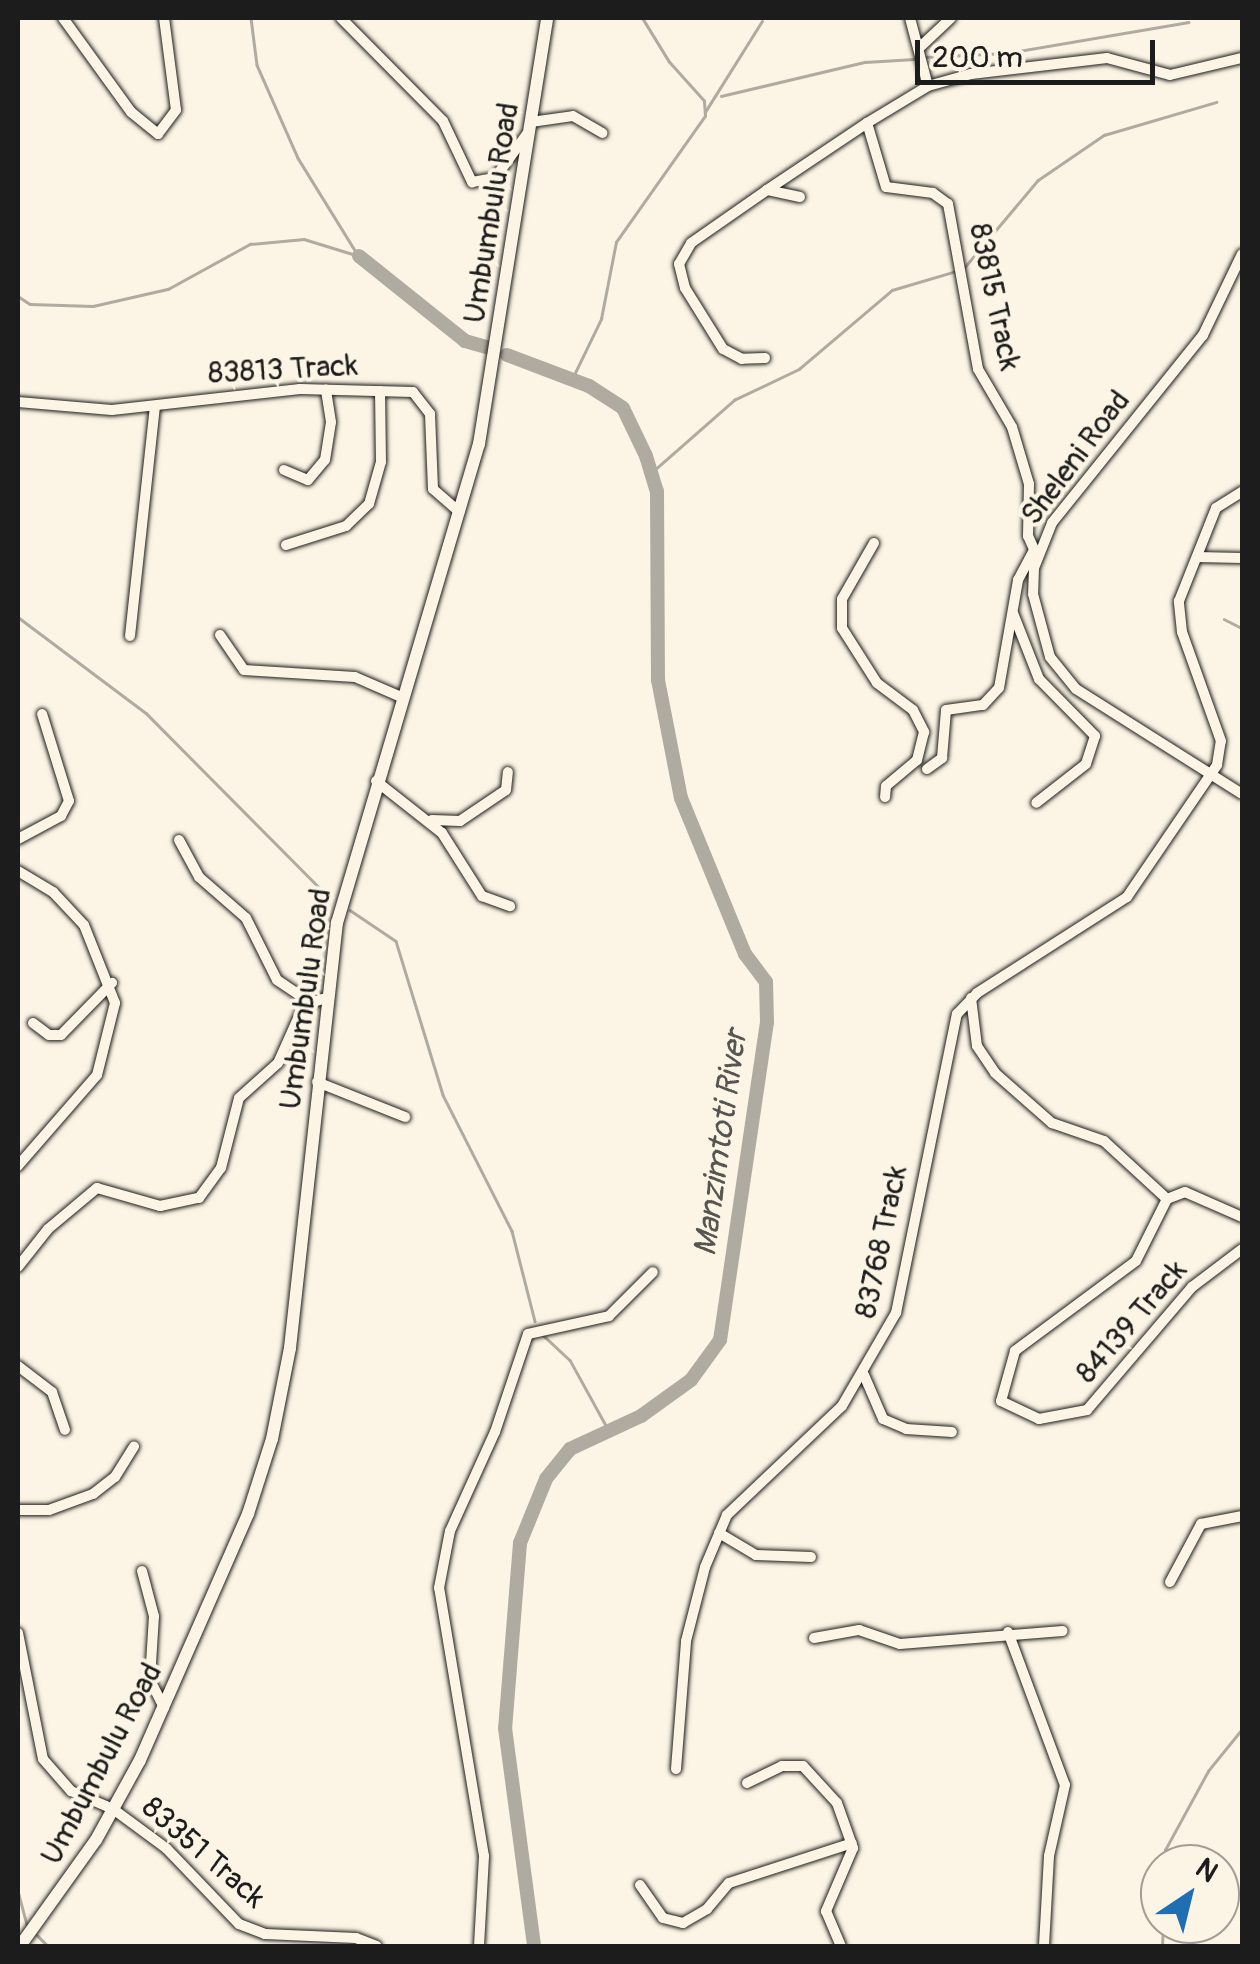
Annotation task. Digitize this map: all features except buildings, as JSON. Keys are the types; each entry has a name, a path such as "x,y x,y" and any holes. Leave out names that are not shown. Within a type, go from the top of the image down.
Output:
{"main road":[{"name":"Umbumbulu Road","path":"20,1946 114,1809 164,1708 248,1514 272,1439 290,1348 326,998 342,904 459,512 496,361 547,18"}],"street":[{"path":"63,18 132,112 158,134 176,110 164,18"},
{"path":"342,18 438,115 472,182 495,178 531,126 568,115 602,133"},
{"path":"910,18 928,86"},
{"path":"919,48 951,18"},
{"path":"765,358 742,359 722,349 684,288 679,264 692,243 867,124 928,86 1074,60 1116,60 1170,75 1242,58"},
{"name":"83815 Track","path":"867,124 886,187 934,194 948,204 978,369 1012,427 1029,484 1035,553"},
{"path":"767,190 800,197"},
{"name":"Sheleni Road","path":"1242,254 1203,335 1052,523 1035,553 1034,616 1062,674 1242,794"},
{"path":"284,470 303,481 322,467 330,440 326,389"},
{"name":"83813 Track","path":"18,402 95,410 326,389 413,392 427,405 433,488 459,512"},
{"path":"286,545 346,526 369,504 382,462 380,391"},
{"path":"130,636 155,406"},
{"path":"1242,492 1216,508 1179,616 1220,741 1211,774 1127,897 971,998 979,1053 1010,1087 1052,1122 1104,1141 1167,1199 1185,1192 1242,1218"},
{"path":"874,543 840,612 870,673 913,710 924,732 944,752"},
{"path":"926,769 938,765 944,752 947,708 983,705 999,688 1012,612 1035,553"},
{"path":"1197,557 1242,558"},
{"path":"1012,612 1039,679 1095,736 1086,764 1036,803"},
{"path":"220,636 244,670 372,680 401,697"},
{"path":"18,839 61,816 69,800 42,714"},
{"path":"884,797 886,786 917,760 924,732"},
{"path":"426,818 460,820 506,790 508,772"},
{"path":"376,781 426,818 482,896 510,906"},
{"path":"180,840 188,846 199,877 246,918 277,980 308,1001 326,998"},
{"path":"18,871 72,911 112,984 114,1028 96,1074 18,1166"},
{"path":"33,1023 48,1035 61,1035 112,984"},
{"name":"83768 Track","path":"676,1769 686,1640 719,1533 742,1494 824,1426 864,1375 896,1313 951,1030 971,998"},
{"path":"18,1267 97,1188 160,1206 199,1198 221,1168 238,1098 278,1063 308,1001"},
{"path":"317,1082 405,1117"},
{"name":"84139 Track","path":"1167,1199 1136,1261 1015,1351 1002,1401 1038,1420 1087,1410 1192,1287 1242,1249"},
{"path":"479,1946 484,1856 439,1588 450,1531 495,1432 528,1334 609,1316 653,1272"},
{"path":"18,1366 52,1392 66,1430"},
{"path":"864,1375 883,1419 906,1429 952,1432"},
{"path":"18,1510 38,1512 93,1494 115,1477 134,1446"},
{"path":"1170,1582 1201,1524 1242,1516"},
{"path":"719,1533 770,1558 811,1557"},
{"path":"142,1571 155,1629 150,1680 164,1708"},
{"path":"814,1638 859,1630 900,1644 1008,1632 1062,1631"},
{"path":"1008,1632 1065,1786 1049,1856 1044,1946"},
{"name":"83351 Track","path":"18,1633 47,1767 71,1790 114,1809 167,1849 238,1924 294,1939 356,1938 378,1946"},
{"path":"748,1783 782,1766 810,1770 837,1803 852,1844 826,1911 840,1946"},
{"path":"640,1885 663,1918 683,1923 707,1909 729,1884 852,1844"}],"waterway":[{"path":"251,18 257,65 298,158 358,255"},
{"path":"572,379 601,319 616,242 705,116 704,101 669,62 642,18"},
{"path":"705,112 762,21"},
{"path":"924,57 1007,53 1188,22"},
{"path":"721,96 865,62 914,59"},
{"path":"963,269 1038,180 1104,135 1216,102"},
{"path":"18,296 30,304 93,306 168,289 250,244 304,239 359,256"},
{"path":"359,256 465,341 486,347"},
{"path":"651,473 734,400 799,369 892,290 956,271"},
{"name":"Manzimtoti River","path":"507,355 589,386 623,408 646,456 657,491 658,680 681,798 745,954 766,982 767,1022 720,1340 691,1380 641,1416 570,1449 546,1479 520,1543 505,1728 534,1946"},
{"path":"18,617 146,713 325,893"},
{"path":"1224,619 1242,628"},
{"path":"350,910 396,941 443,1095 512,1231 535,1321"},
{"path":"543,1335 570,1360 609,1431"},
{"path":"1168,1844 1208,1771 1242,1729"},
{"path":"18,1891 27,1924"},
{"path":"37,1935 48,1946"}]}
